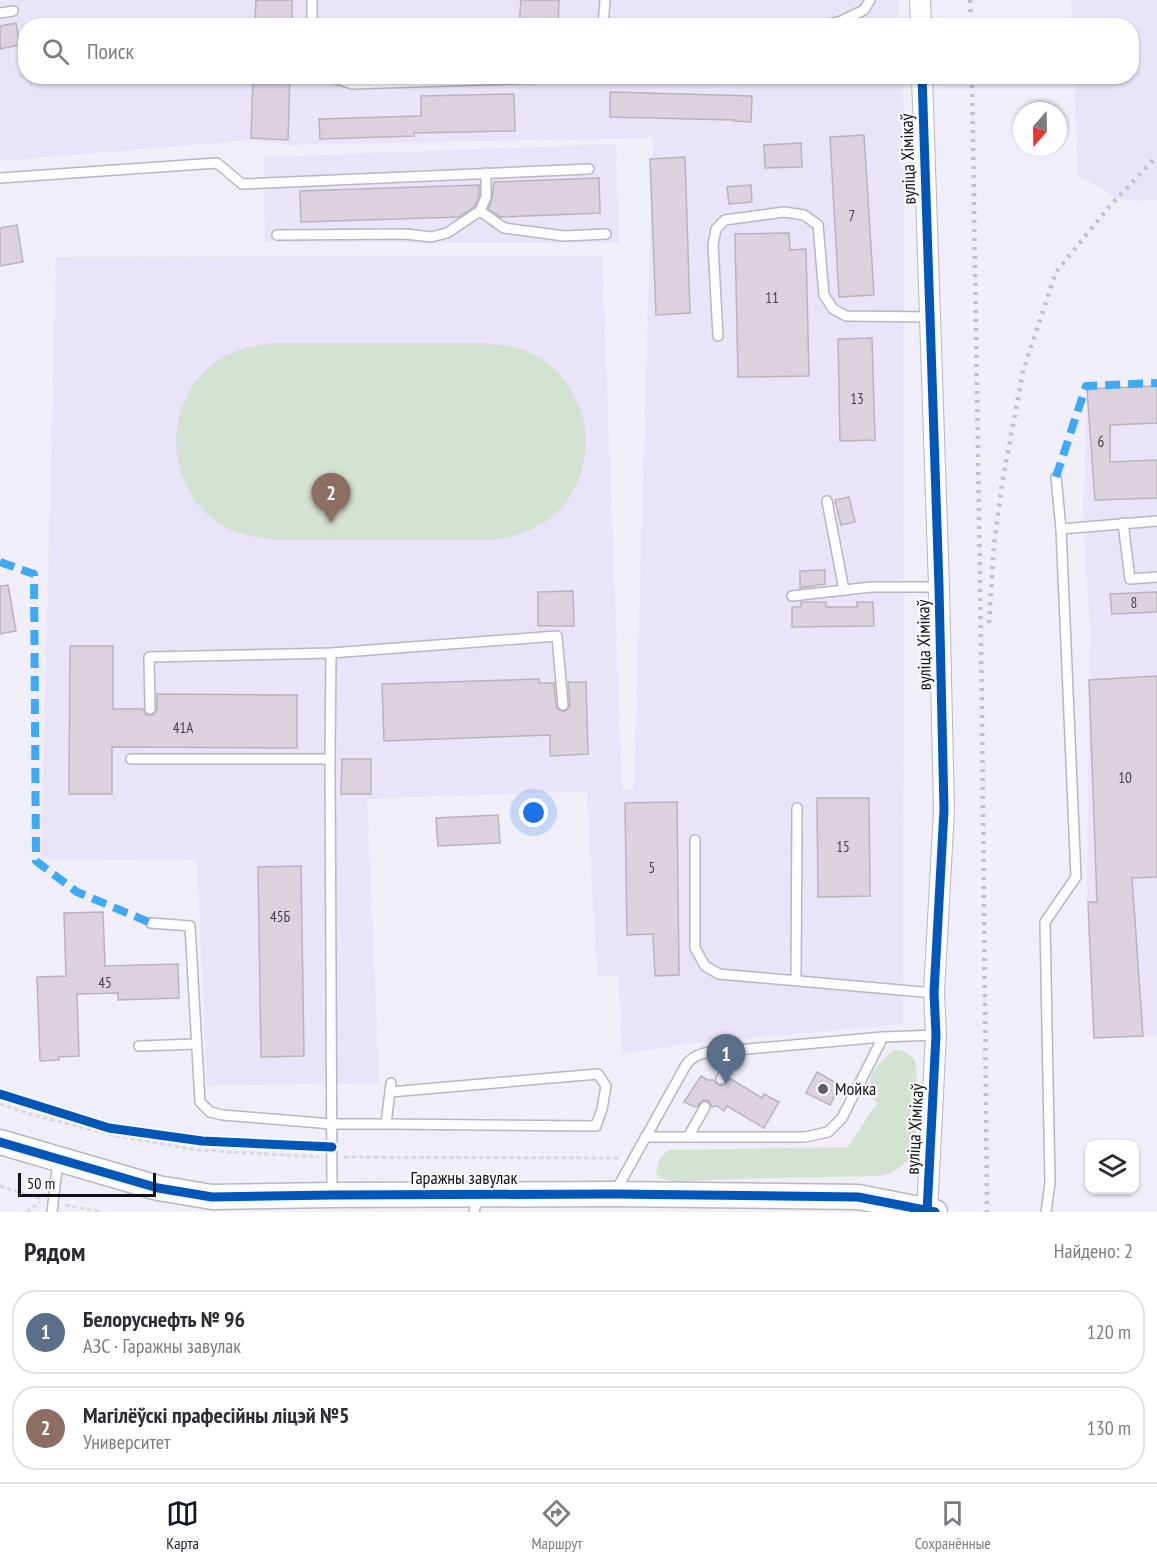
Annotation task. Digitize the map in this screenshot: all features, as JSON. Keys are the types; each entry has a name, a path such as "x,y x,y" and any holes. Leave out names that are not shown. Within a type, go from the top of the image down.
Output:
{"street":[{"path":"920,0 921,18"},
{"name":"вуліца Хімікаў","path":"922,84 944,810 934,993 936,1035 930,1212"},
{"name":"Гаражны завулак","path":"0,1142 158,1188 212,1197 332,1195 476,1203 614,1194 858,1197 930,1212"}],"lane":[{"path":"312,0 312,18"},
{"path":"604,18 605,0"},
{"path":"847,18 864,10 870,0"},
{"path":"0,13 13,11"},
{"path":"0,178 217,163 242,184 589,169"},
{"path":"277,235 406,234 431,237 447,233 480,212 486,197 486,174"},
{"path":"480,212 504,228 564,236 606,234"},
{"path":"718,336 713,245 716,229 725,220 784,212 804,215 818,225 824,296 833,309 846,316 930,317"},
{"path":"1046,1212 1050,1183 1046,922 1076,877 1061,529 1056,477"},
{"path":"827,501 844,590"},
{"path":"1061,529 1157,521"},
{"path":"1123,523 1130,579 1157,577"},
{"path":"792,597 871,587 939,587"},
{"path":"150,709 149,657 332,653 557,636 563,705"},
{"path":"332,653 330,759 332,1195"},
{"path":"151,747 151,759"},
{"path":"131,759 330,759"},
{"path":"796,980 797,808"},
{"path":"695,840 695,948 705,966 719,974 934,993"},
{"path":"151,923 190,926 200,1102 210,1112 223,1116 333,1124 596,1126 606,1086 598,1074 391,1088 386,1124"},
{"path":"614,1194 686,1065 691,1058 699,1054 883,1037 936,1035"},
{"path":"645,1137 805,1137 828,1132 842,1118 883,1037"},
{"path":"139,1046 196,1044"},
{"path":"721,1079 737,1050"},
{"path":"688,1137 705,1107"},
{"path":"52,1212 58,1160"}],"path":[{"path":"0,1094 109,1128 202,1141 238,1143"},
{"path":"0,1104 112,1135 197,1150 332,1157 634,1158"},
{"path":"27,1212 43,1199"}],"shaded area":[{"path":"0,0 898,0 899,18 18,18 18,84 902,84 903,1024 686,1044 622,1054 619,977 597,975 587,791 367,799 379,1083 207,1086 197,860 41,859 56,257 602,256 622,789 634,789 653,138 290,145 252,140 0,161"},
{"path":"1071,0 1157,0 1157,200 1136,201 1117,198 1078,175 1074,84 1139,84 1139,18 1072,18"},
{"path":"616,144 619,243 265,242 264,157"},
{"path":"1157,386 1157,1036 1094,1038 1087,902 1090,626 1083,527 1087,389"}],"green space":[{"path":"270,343 484,343 527,351 555,370 571,390 582,413 586,438 584,463 575,487 561,508 540,525 523,533 492,540 278,540 235,532 207,514 191,494 180,470 176,445 178,420 187,396 201,375 228,355 245,348"},
{"path":"896,1050 907,1053 915,1061 918,1110 912,1152 900,1168 893,1172 881,1176 677,1182 659,1178 656,1173 659,1160 668,1150 848,1147 877,1103 870,1092 873,1072 886,1057"}],"building":[{"path":"256,0 292,0 292,18 255,18"},
{"path":"521,0 559,0 558,18 520,18"},
{"path":"16,23 18,45 0,49 0,26"},
{"path":"253,84 290,84 288,140 251,138"},
{"path":"610,92 752,96 751,122 610,117"},
{"path":"514,94 515,131 414,133 414,136 320,139 319,119 421,116 421,96"},
{"path":"864,135 874,295 839,297 830,137"},
{"path":"801,143 802,167 765,168 764,145"},
{"path":"685,157 690,313 656,315 650,159"},
{"path":"599,178 600,213 500,217 488,209 494,182"},
{"path":"479,185 479,196 475,206 459,217 301,222 300,191"},
{"path":"751,185 752,202 729,204 727,187"},
{"path":"17,225 23,262 0,266 0,228"},
{"path":"789,233 790,250 806,249 809,376 738,377 735,234"},
{"path":"872,338 875,440 840,441 838,339"},
{"path":"1157,386 1157,423 1110,425 1110,462 1157,460 1157,498 1095,500 1087,389"},
{"path":"849,497 855,522 841,525 835,500"},
{"path":"825,570 825,584 800,588 800,571"},
{"path":"8,585 16,631 0,634 0,586"},
{"path":"573,591 574,626 538,626 538,592"},
{"path":"1157,592 1157,612 1112,614 1110,594"},
{"path":"801,602 826,602 826,607 857,607 857,602 873,602 874,626 792,627 792,607 801,607"},
{"path":"70,646 113,646 113,709 143,709 146,715 153,715 157,709 157,694 297,695 297,748 112,747 112,794 69,794"},
{"path":"1157,676 1157,877 1132,878 1143,1036 1094,1038 1088,902 1097,902 1089,680"},
{"path":"539,679 539,683 554,683 556,706 563,712 570,705 568,682 586,682 588,754 550,756 550,735 384,741 382,684"},
{"path":"342,759 371,759 371,794 341,794"},
{"path":"817,798 869,798 870,896 818,897"},
{"path":"677,802 679,975 655,976 653,934 627,935 625,803"},
{"path":"498,815 500,843 438,846 436,818"},
{"path":"301,866 304,1056 261,1057 258,867"},
{"path":"103,912 105,966 178,964 179,998 118,1000 118,993 77,994 79,1056 40,1061 37,977 66,976 64,913"},
{"name":"Мойка","path":"817,1072 840,1085 830,1105 806,1093"},
{"path":"701,1076 714,1080 721,1086 731,1079 762,1098 764,1094 779,1102 764,1128 727,1106 724,1111 717,1106 712,1107 709,1101 704,1100 697,1107 684,1102"}],"railway":[{"path":"970,0 971,18"},
{"path":"972,84 987,1212"},
{"path":"989,623 994,544 1002,484 1023,371 1056,272 1109,207 1157,156"}],"marked path":[{"path":"1056,477 1086,386 1157,383"},
{"path":"0,562 34,574 36,861 77,892 151,923"}],"cycle path":[{"path":"922,84 944,810 934,993 936,1035 927,1212"},
{"path":"0,1094 109,1128 202,1141 332,1147"},
{"path":"0,1142 158,1188 212,1197 614,1194 858,1197 935,1212"}],"place":[{"name":"Магілёўскі прафесійны ліцэй №5","path":"331,523"},
{"name":"Белоруснефть № 96","path":"726,1084"},
{"name":"Мойка","path":"823,1089"}]}
